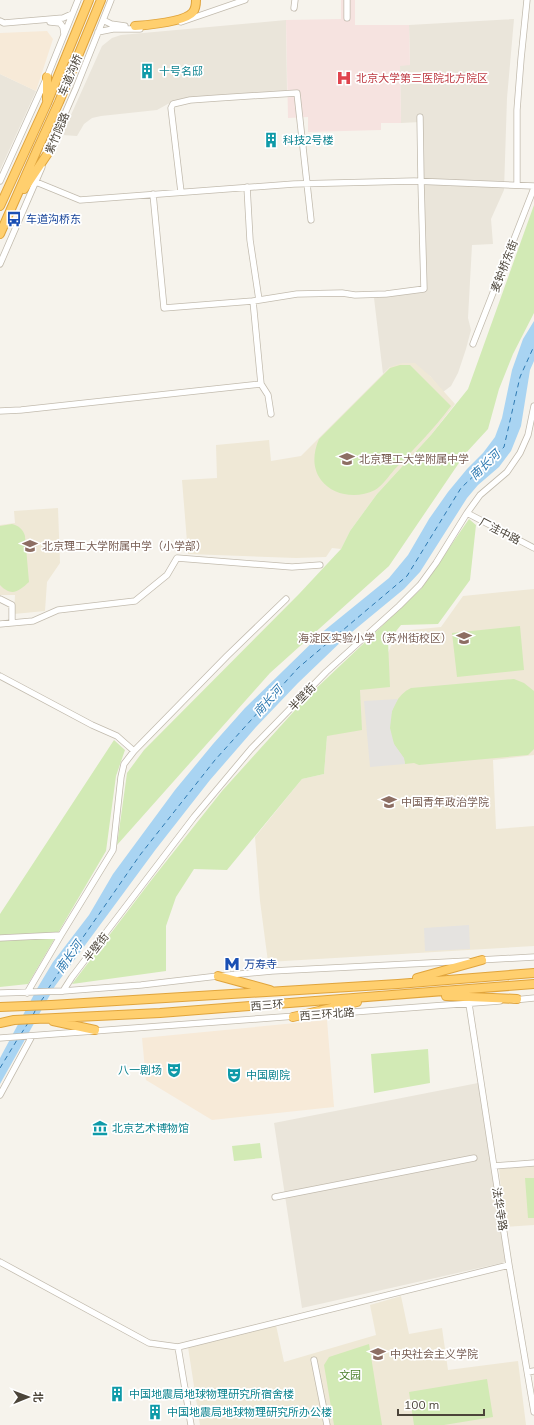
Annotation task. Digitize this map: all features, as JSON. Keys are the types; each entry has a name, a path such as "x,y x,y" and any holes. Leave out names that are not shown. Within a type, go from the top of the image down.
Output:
{"highway":[{"name":"车道沟桥","path":"47,103 89,0"},
{"name":"车道沟桥","path":"37,150 59,102 101,0"},
{"path":"135,28 179,19 192,13 196,6 196,0"},
{"path":"47,77 47,103"},
{"name":"紫竹院路","path":"0,206 47,103"},
{"name":"紫竹院路","path":"0,234 37,150"},
{"path":"10,210 48,153"},
{"path":"398,984 482,960"},
{"name":"西三环","path":"0,1007 50,1006 398,984 534,973"},
{"path":"218,976 277,991"},
{"name":"西三环","path":"0,1022 14,1020 160,1013 534,984"},
{"path":"413,994 517,999"},
{"path":"293,1017 386,996"},
{"path":"0,1011 24,1007"},
{"path":"42,1019 95,1030"}],"street":[{"path":"0,181 47,77 78,0"},
{"name":"紫竹院路","path":"0,264 36,182 111,0"},
{"path":"98,32 114,29 150,28 179,23 245,0"},
{"path":"294,8 295,0"},
{"path":"347,0 347,18"},
{"path":"517,185 517,110 527,0"},
{"path":"0,25 63,18 72,14"},
{"path":"103,20 119,26 135,28"},
{"path":"0,21 4,23 60,23 63,27 64,34"},
{"path":"181,192 171,108 173,104 218,98 297,93 311,220"},
{"path":"153,194 164,308 256,301 297,294 386,294 424,289 420,182 420,117"},
{"path":"36,182 80,200 247,187 307,184 420,182 517,185 534,187"},
{"path":"247,187 262,384 268,395 271,414"},
{"name":"麦钟桥东街","path":"474,344 534,187"},
{"path":"0,411 262,384"},
{"name":"半壁街","path":"61,992 194,817 251,749 326,672 420,585 480,495 507,472 520,453 528,434 534,406"},
{"name":"厂洼中路","path":"467,513 534,548"},
{"path":"0,624 33,621 58,610 135,601 167,574 177,558 292,567 320,565"},
{"path":"0,599 12,605 12,623"},
{"path":"27,993 112,850 124,764 134,751 227,656 286,599"},
{"path":"0,676 92,725 117,736 134,751"},
{"path":"0,938 61,935"},
{"path":"0,993 61,992 279,971 534,957"},
{"name":"西三环北路","path":"1,1038 534,998"},
{"name":"法华寺路","path":"469,1004 509,1265 534,1412"},
{"path":"0,1095 32,1036"},
{"path":"275,1197 474,1158"},
{"path":"494,1166 534,1163"},
{"path":"0,1262 149,1343 178,1347 509,1265"},
{"path":"178,1347 190,1425"},
{"path":"314,1360 327,1425"},
{"path":"528,1372 534,1371"}],"shaded area":[{"name":"北京大学第三医院北方院区","path":"341,0 355,0 355,25 409,25 410,65 400,66 401,123 381,123 381,130 308,132 308,117 288,118 286,20 341,19"},
{"path":"514,19 507,98 504,190 491,219 493,244 472,245 468,318 471,330 458,373 451,386 443,392 430,376 390,367 383,374 374,298 427,292 421,191 420,122 401,123 400,65 410,65 409,25"},
{"path":"286,20 287,91 175,100 157,110 92,118 84,124 77,136 62,135 102,46 112,38 121,35"},
{"path":"47,31 53,39 36,91 0,74 0,33"},
{"path":"0,74 36,91 0,170"},
{"name":"北京理工大学附属中学","path":"402,363 415,363 430,376 455,404 431,435 377,494 350,531 341,549 332,548 326,557 296,558 188,554 182,480 217,478 216,445 269,440 271,461 301,456 390,367"},
{"name":"北京理工大学附属中学（小学部）","path":"58,508 60,563 47,582 45,611 14,614 15,595 0,595 0,525 15,523 14,511"},
{"name":"中国青年政治学院","path":"534,589 534,755 493,760 496,829 534,826 534,946 268,962 260,901 255,837 302,779 324,774 327,736 360,690 388,663 388,653 396,634 401,631 441,627 463,596"},
{"path":"398,699 392,711 390,728 394,744 404,758 405,764 370,767 364,701"},
{"path":"469,925 470,949 425,951 424,928"},
{"path":"327,1020 334,1107 212,1120 146,1080 142,1038"},
{"path":"478,1083 506,1262 302,1308 274,1123"},
{"path":"534,1166 534,1225 505,1227 499,1169"},
{"name":"中央社会主义学院","path":"401,1296 409,1334 442,1328 448,1370 518,1361 526,1425 200,1425 188,1347 276,1325 284,1362 376,1335 370,1305"}],"green space":[{"path":"534,205 534,313 513,354 499,389 488,429 465,454 389,566 270,673 117,845 127,773 144,750 299,594 341,549 350,531 377,494 431,435 468,389"},
{"path":"400,365 410,365 451,406 431,431 378,488 368,493 353,495 339,493 332,490 321,480 316,470 314,460 319,439 390,368"},
{"path":"469,519 476,525 470,580 438,624 401,625 388,641 390,687 360,690 362,730 327,736 324,774 302,779 227,870 194,869 176,897 166,926 166,971 72,984 222,791 306,698 421,589"},
{"path":"12,524 20,528 25,536 29,582 19,590 12,592 4,589 0,585 0,526"},
{"path":"520,626 524,670 457,677 452,633"},
{"path":"514,679 524,683 534,691 534,749 528,755 419,765 414,763 405,764 393,742 390,727 392,711 395,704 404,692 411,688"},
{"path":"114,740 125,750 116,776 106,851 28,984 0,987 0,914"},
{"path":"428,1049 430,1083 374,1093 371,1054"},
{"path":"260,1143 262,1158 234,1161 232,1146"},
{"path":"525,1178 534,1178 534,1218 528,1218"},
{"name":"文园","path":"369,1344 382,1425 334,1425 324,1365 329,1357"},
{"path":"487,1379 493,1417 444,1425 414,1425 409,1392"}],"water":[{"name":"南长河","path":"534,321 534,361 530,370 521,426 511,451 499,467 478,485 467,498 420,572 404,589 347,636 298,683 256,727 210,780 156,849 55,986 0,1084 0,1058 38,987 53,962 89,915 113,874 175,790 245,708 325,630 389,578 408,555 429,519 448,492 467,469 483,453 495,437 502,418 512,370 523,339"}],"ferry route":[{"path":"48,989 140,855 215,760 298,668 407,576 461,488 504,447 520,377 534,346"},
{"path":"41,1001 46,994"},
{"path":"33,1015 36,1009"},
{"path":"21,1034 28,1023"},
{"path":"0,1068 17,1040"}],"place":[{"name":"十号名邸","path":"147,71"},
{"name":"北京大学第三医院北方院区","path":"344,78"},
{"name":"科技2号楼","path":"271,140"},
{"name":"车道沟桥东","path":"14,219"},
{"name":"北京理工大学附属中学","path":"347,459"},
{"name":"北京理工大学附属中学（小学部）","path":"30,546"},
{"name":"海淀区实验小学（苏州街校区）","path":"464,638"},
{"name":"中国青年政治学院","path":"389,802"},
{"name":"万寿寺","path":"232,964"},
{"name":"八一剧场","path":"174,1070"},
{"name":"中国剧院","path":"234,1075"},
{"name":"北京艺术博物馆","path":"100,1128"},
{"name":"中央社会主义学院","path":"378,1354"},
{"name":"中国地震局地球物理研究所宿舍楼","path":"117,1394"},
{"name":"中国地震局地球物理研究所办公楼","path":"155,1412"}]}
